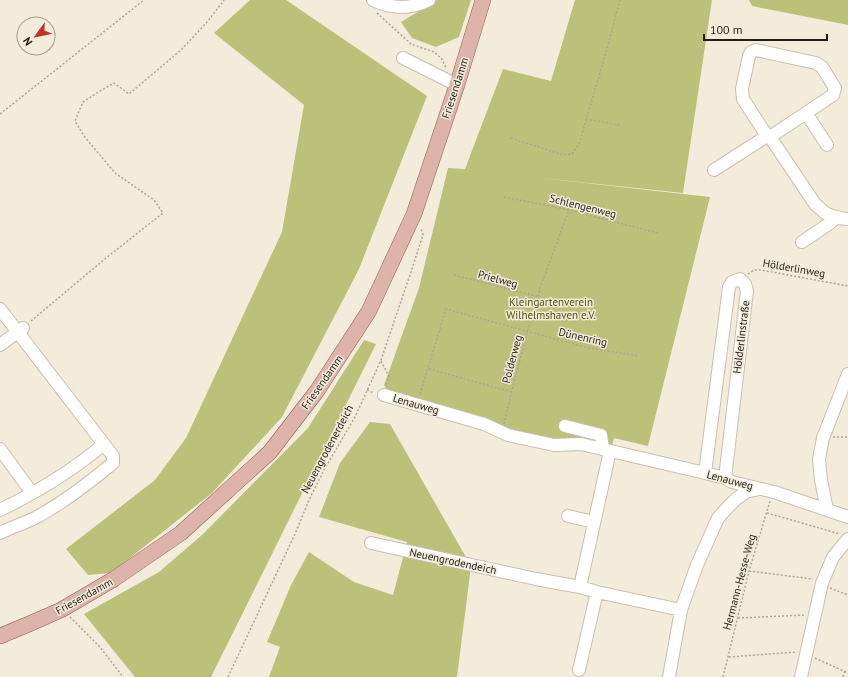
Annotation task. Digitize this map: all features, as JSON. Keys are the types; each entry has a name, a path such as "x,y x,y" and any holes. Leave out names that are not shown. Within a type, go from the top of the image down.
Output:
{"main road":[{"name":"Friesendamm","path":"0,636 61,610 120,575 181,533 270,452 317,391 369,311 414,214 457,85 483,0"}],"street":[{"path":"374,5 402,8 414,6 429,0"},
{"path":"714,170 768,136 806,113 833,95 835,88 822,67 816,63 756,50 751,52 742,89 743,99 768,136 815,204 825,213 842,218"},
{"path":"403,58 457,85"},
{"path":"806,113 827,145"},
{"path":"802,242 830,223 842,218"},
{"name":"Hölderlinstraße","path":"705,473 729,287 732,282 740,279 745,284 747,291 728,480 734,492 728,507"},
{"path":"0,309 21,329 113,456 112,463 91,481 61,502 35,518 0,533"},
{"path":"0,345 21,329"},
{"path":"827,510 821,480 819,459 823,438 848,374"},
{"name":"Lenauweg","path":"384,395 484,424 508,435 554,445 581,444 705,473 774,492 848,517"},
{"path":"565,426 601,435 606,450 594,522 580,587"},
{"path":"0,510 22,500 77,465 104,444"},
{"path":"0,449 32,493"},
{"path":"669,677 681,610 697,565 718,518 736,499 746,492 760,488"},
{"path":"568,516 594,522"},
{"path":"801,677 822,583 833,556 844,537"},
{"name":"Neuengrodendeich","path":"371,543 681,610"},
{"path":"579,670 597,592"}],"path":[{"path":"0,114 144,0"},
{"path":"21,329 106,258 163,213 154,200 115,174 84,136 75,121 83,102 114,84 129,94 181,50 208,21 224,0"},
{"path":"511,138 563,155 572,154 579,144 620,0"},
{"path":"374,5 411,44 434,52"},
{"path":"586,119 619,125"},
{"name":"Schlengenweg","path":"504,197 569,210 658,233"},
{"name":"Polderweg","path":"504,426 528,331 539,298 540,288 569,210"},
{"name":"Neuengrodenerdeich","path":"228,677 295,534 309,500 354,417 381,360 422,238 420,227"},
{"name":"Hölderlinweg","path":"740,279 754,270 761,270 848,286"},
{"name":"Prielweg","path":"454,275 539,298"},
{"name":"Dünenring","path":"420,396 446,309 585,347 639,356"},
{"path":"381,360 389,376 384,395"},
{"path":"428,368 512,392"},
{"path":"823,438 848,437"},
{"name":"Hermann-Hesse-Weg","path":"723,677 749,571 766,513 774,492"},
{"path":"766,513 844,537"},
{"path":"749,571 812,579 848,595"},
{"path":"737,618 816,615"},
{"path":"69,616 100,647 123,677"},
{"path":"728,657 806,653 848,673"},
{"path":"843,677 845,672"}],"green space":[{"path":"250,0 286,0 427,96 359,269 282,417 212,493 111,573 88,575 66,549 155,480 186,438 282,232 304,105 214,33"},
{"path":"437,0 471,0 459,37 436,47 412,38 401,22"},
{"name":"Kleingartenverein Wilhelmshaven e.V.","path":"575,0 712,0 683,193 532,177 710,197 648,446 614,438 612,446 547,441 388,393 384,385 419,288 448,168 465,169 503,69 551,81"},
{"path":"749,0 848,0 848,25 752,6"},
{"path":"364,340 376,344 211,677 135,677 84,614 159,572 202,535 308,428"},
{"path":"370,422 390,424 471,566 457,677 269,677 280,647 267,642 291,585 309,552 354,582 393,595 407,542 319,517 340,463"}]}
